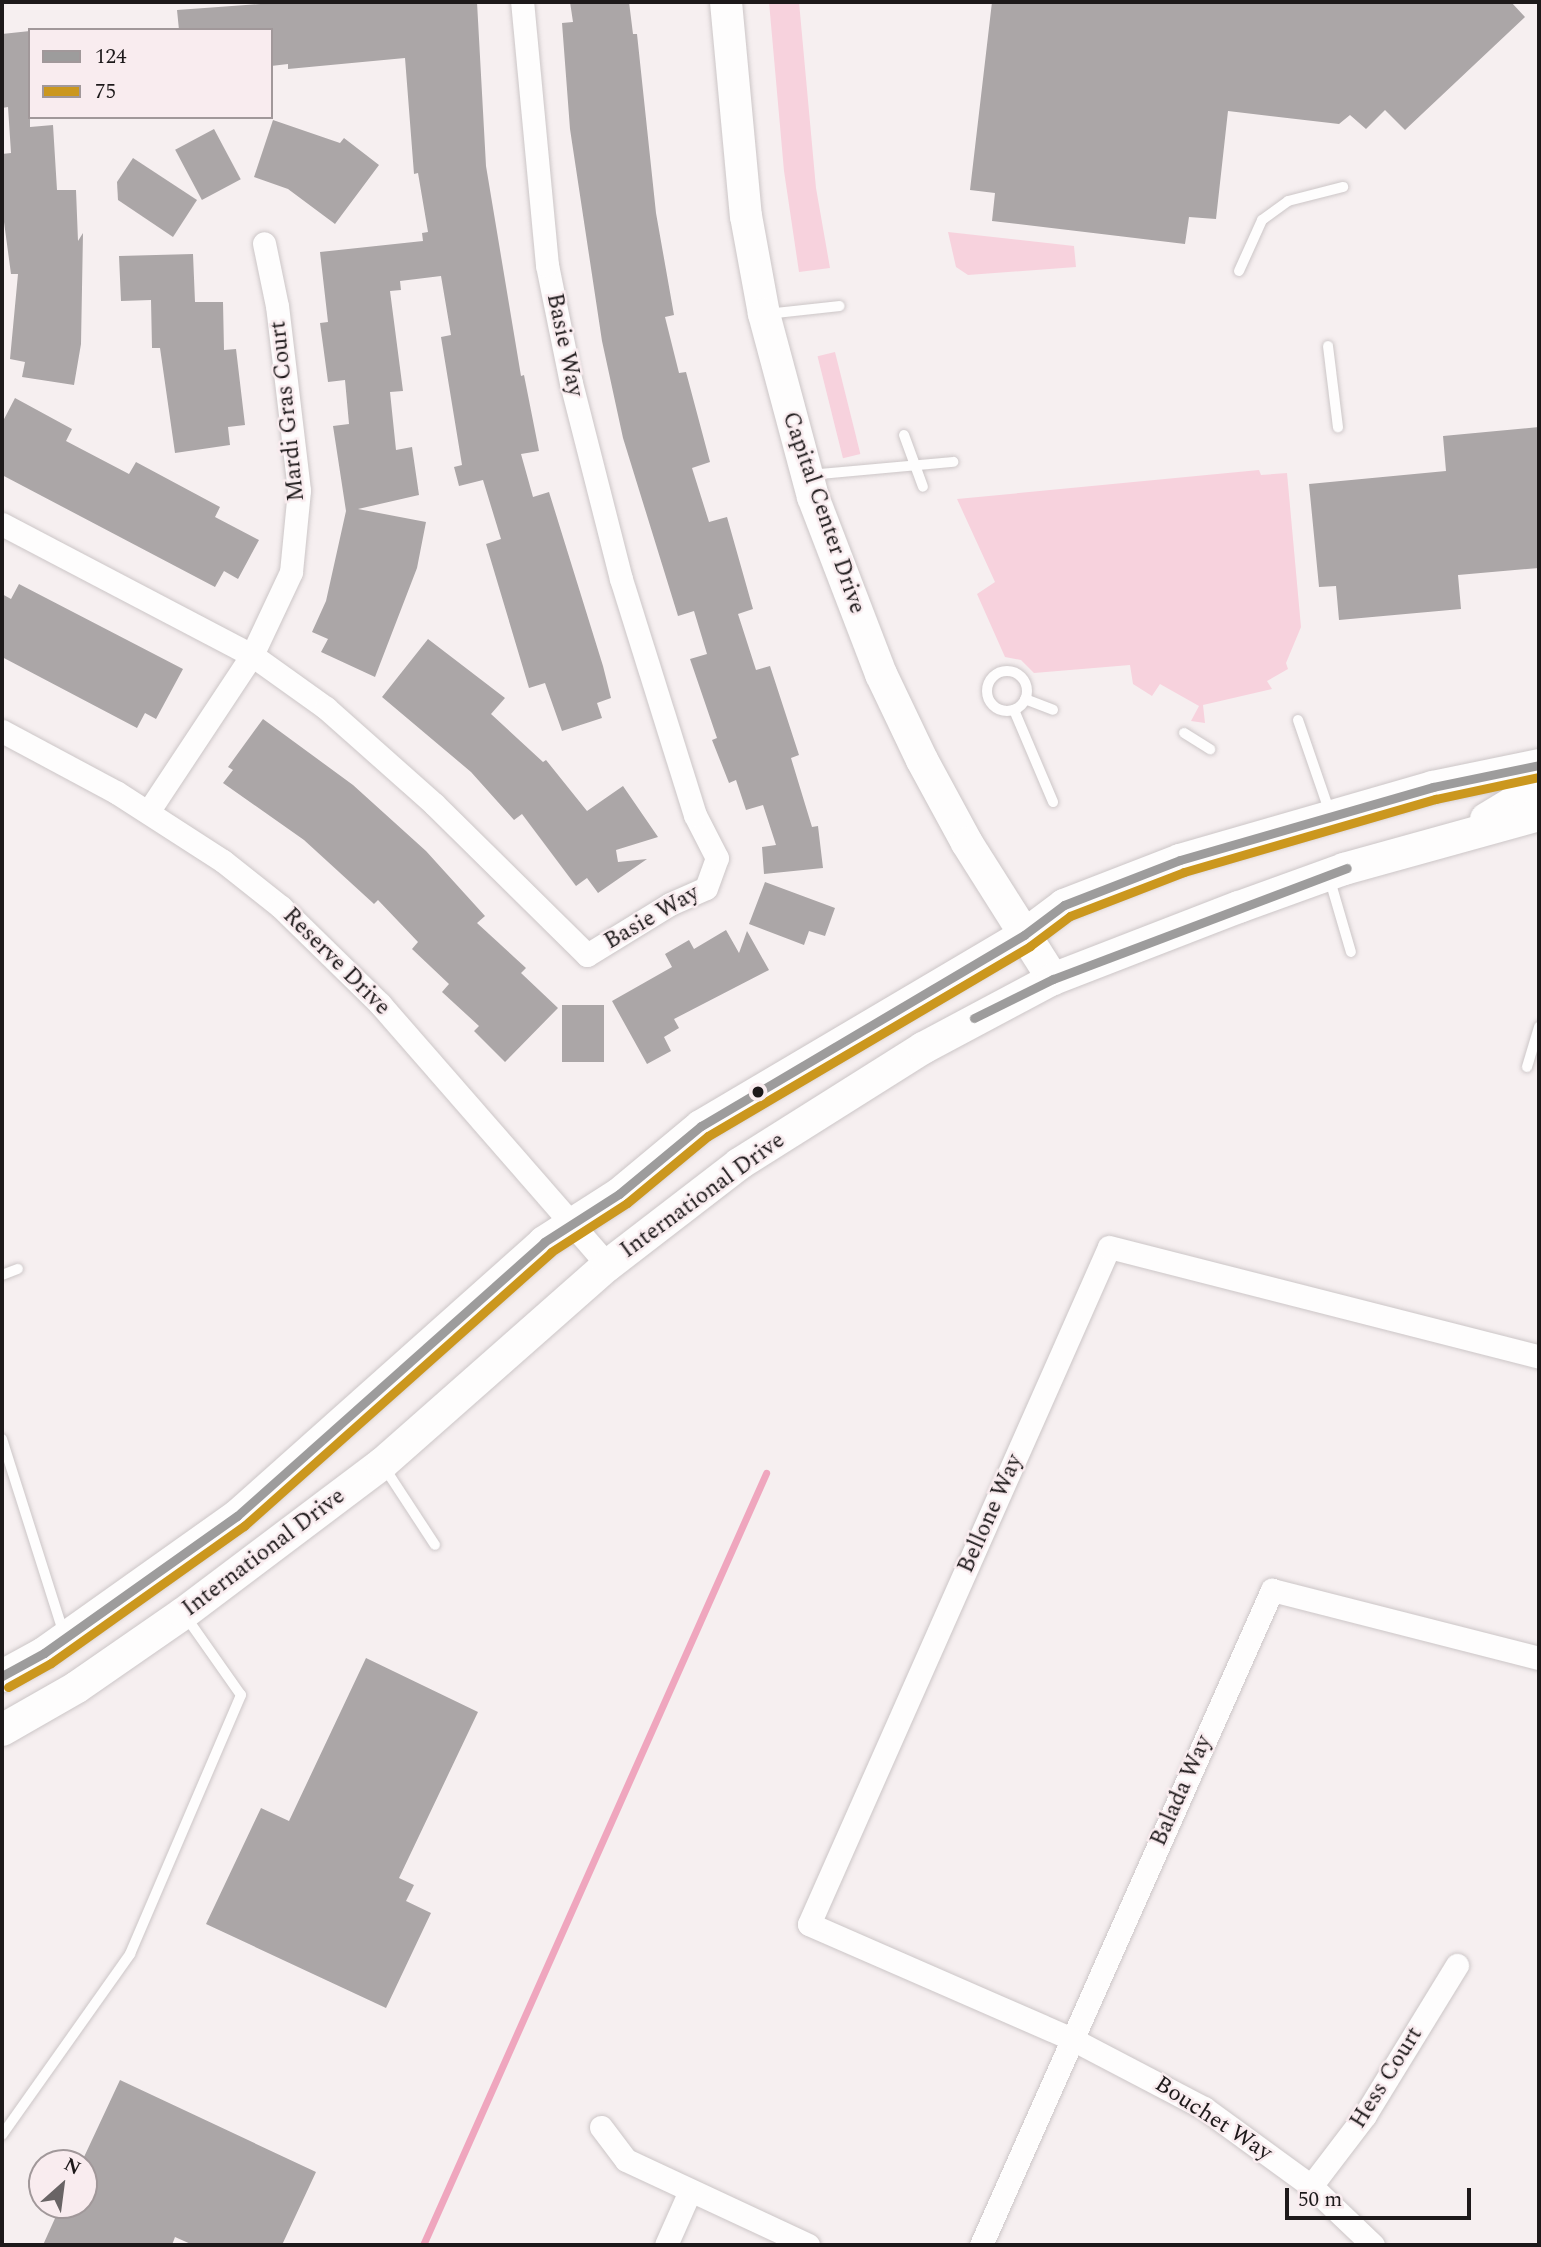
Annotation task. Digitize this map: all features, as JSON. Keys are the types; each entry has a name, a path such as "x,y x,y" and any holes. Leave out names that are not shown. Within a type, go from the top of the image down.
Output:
{"main road":[{"name":"Capital Center Drive","path":"726,2 736,135 764,314 807,475 881,674 967,843 1053,979"},
{"name":"International Drive","path":"2,1676 65,1638 237,1516 544,1242 619,1195 701,1126 1024,935 1064,905 1167,865 1331,816 1433,786 1539,765"},
{"path":"1451,837 1539,787"},
{"name":"International Drive","path":"2,1730 77,1687 184,1613 382,1465 608,1265 739,1164 945,1034 1053,979 1328,875 1451,837 1539,815"}],"street":[{"name":"Basie Way","path":"2,524 252,655 326,708 434,804 587,955 670,904 706,887 717,858 695,815 621,579 571,383 547,265 522,2"},
{"name":"Mardi Gras Court","path":"148,812 252,655 291,572 299,490 277,306 264,243"},
{"name":"Reserve Drive","path":"2,731 148,812 223,861 334,956 608,1265"},
{"name":"Bellone Way","path":"1072,2039 809,1924 1109,1247 1539,1357"},
{"name":"Balada Way","path":"981,2245 1272,1590 1539,1658"},
{"name":"Hess Court","path":"1311,2186 1366,2115 1457,1965"},
{"name":"Bouchet Way","path":"1072,2039 1204,2108 1311,2186 1373,2245"},
{"path":"601,2127 626,2160 689,2193 808,2245"},
{"path":"666,2245 689,2193"}],"lane":[{"path":"1238,271 1262,220 1288,201 1343,187"},
{"path":"764,314 840,306"},
{"path":"1328,346 1338,427"},
{"path":"904,436 923,487"},
{"path":"807,475 953,462"},
{"path":"1008,671 1021,677 1025,699 1014,710 999,709 989,698 993,677 1008,671"},
{"path":"1025,699 1054,710"},
{"path":"1014,710 1053,802"},
{"path":"1298,720 1331,816"},
{"path":"1184,733 1210,749"},
{"path":"1328,875 1351,952"},
{"path":"1527,1067 1539,1027"},
{"path":"2,1275 18,1269"},
{"path":"2,1438 65,1638"},
{"path":"382,1465 435,1545"},
{"path":"2,2135 130,1954 241,1695 184,1613"}],"shaded area":[{"path":"769,2 799,2 816,188 830,268 799,272 784,171"},
{"path":"948,232 1074,246 1076,267 968,275 956,267"},
{"path":"835,352 860,454 843,458 818,356"},
{"path":"1259,470 1261,475 1287,473 1301,627 1286,663 1288,669 1267,681 1272,689 1203,705 1205,723 1191,721 1199,706 1160,684 1152,696 1133,684 1130,665 1034,673 1021,660 1005,657 977,594 995,582 957,499"}],"building":[{"path":"287,2 477,2 486,166 521,376 524,375 539,451 521,454 533,497 549,492 603,666 611,698 597,703 602,718 562,731 545,683 529,688 486,544 501,539 483,480 459,486 454,467 462,465 441,337 451,335 441,276 400,281 401,290 390,291 403,391 390,392 396,450 412,447 419,495 358,509 426,522 417,568 375,677 321,652 328,639 312,632 326,601 346,511 333,426 349,424 345,380 328,382 320,323 328,322 320,252 423,241 422,233 428,232 418,173 414,174 405,58 288,69 288,64 273,66 273,28 179,28 177,10"},
{"path":"570,2 629,2 633,34 637,34 656,213 674,315 665,317 679,373 686,372 710,462 692,468 709,522 727,517 753,609 738,614 756,670 770,666 799,755 791,758 812,827 818,826 823,868 764,874 762,847 776,845 763,805 746,810 736,780 729,783 712,740 717,738 690,659 707,654 694,611 678,616 623,438 602,341 570,129 562,23 573,22"},
{"path":"992,2 1511,2 1525,17 1405,130 1385,110 1366,129 1350,115 1339,124 1228,111 1216,219 1189,217 1185,244 992,221 995,193 970,190"},
{"path":"28,31 30,127 53,125 57,190 76,190 78,241 83,233 81,344 74,385 22,377 25,362 10,359 18,274 11,274 4,222 2,154 11,153 8,107 2,108 2,34"},
{"path":"273,120 340,143 344,138 379,165 335,224 288,189 254,177"},
{"path":"214,129 241,179 202,200 175,150"},
{"path":"133,158 197,200 173,237 118,200 117,182"},
{"path":"193,254 195,302 223,302 224,350 236,349 245,425 228,427 230,445 175,453 160,348 152,348 151,300 121,301 119,256"},
{"path":"15,398 72,429 66,441 129,474 136,462 220,507 215,517 259,540 238,579 224,571 215,587 2,475 2,423"},
{"path":"1539,427 1539,568 1458,575 1461,609 1339,620 1336,586 1319,587 1309,484 1446,471 1443,436"},
{"path":"19,584 183,669 156,719 145,713 137,728 2,657 2,594 11,599"},
{"path":"428,639 505,698 491,714 543,762 546,760 587,811 623,786 658,837 616,850 618,862 647,859 598,893 587,878 576,886 522,814 514,820 471,772 382,697"},
{"path":"263,719 353,785 426,851 485,916 477,923 526,968 521,973 558,1008 505,1062 474,1031 479,1026 442,992 449,984 412,949 418,942 378,900 374,904 304,840 223,783 233,770 228,767"},
{"path":"765,882 835,908 825,936 809,931 804,945 749,924"},
{"path":"726,930 739,953 747,931 769,970 674,1019 679,1028 664,1037 671,1051 647,1064 612,1001 672,967 665,954 689,940 694,949"},
{"path":"562,1005 604,1005 604,1062 562,1062"},
{"path":"366,1658 478,1712 399,1878 414,1885 406,1901 431,1913 386,2008 206,1924 261,1808 289,1821"},
{"path":"120,2080 316,2172 282,2245 193,2245 175,2237 172,2245 43,2245 55,2219 98,2219 98,2149 88,2149"}],"waterway":[{"path":"423,2245 766,1473"}],"transit line":[{"name":"124","path":"2,1676 44,1653 237,1516 544,1242 619,1194 701,1126 1024,935 1064,905 1180,860 1433,787 1539,765"},
{"name":"75","path":"8,1687 51,1663 244,1526 551,1252 627,1203 708,1136 1030,946 1070,916 1184,872 1436,799 1539,777"},
{"name":"124","path":"974,1018 1053,979 1347,868"}]}
